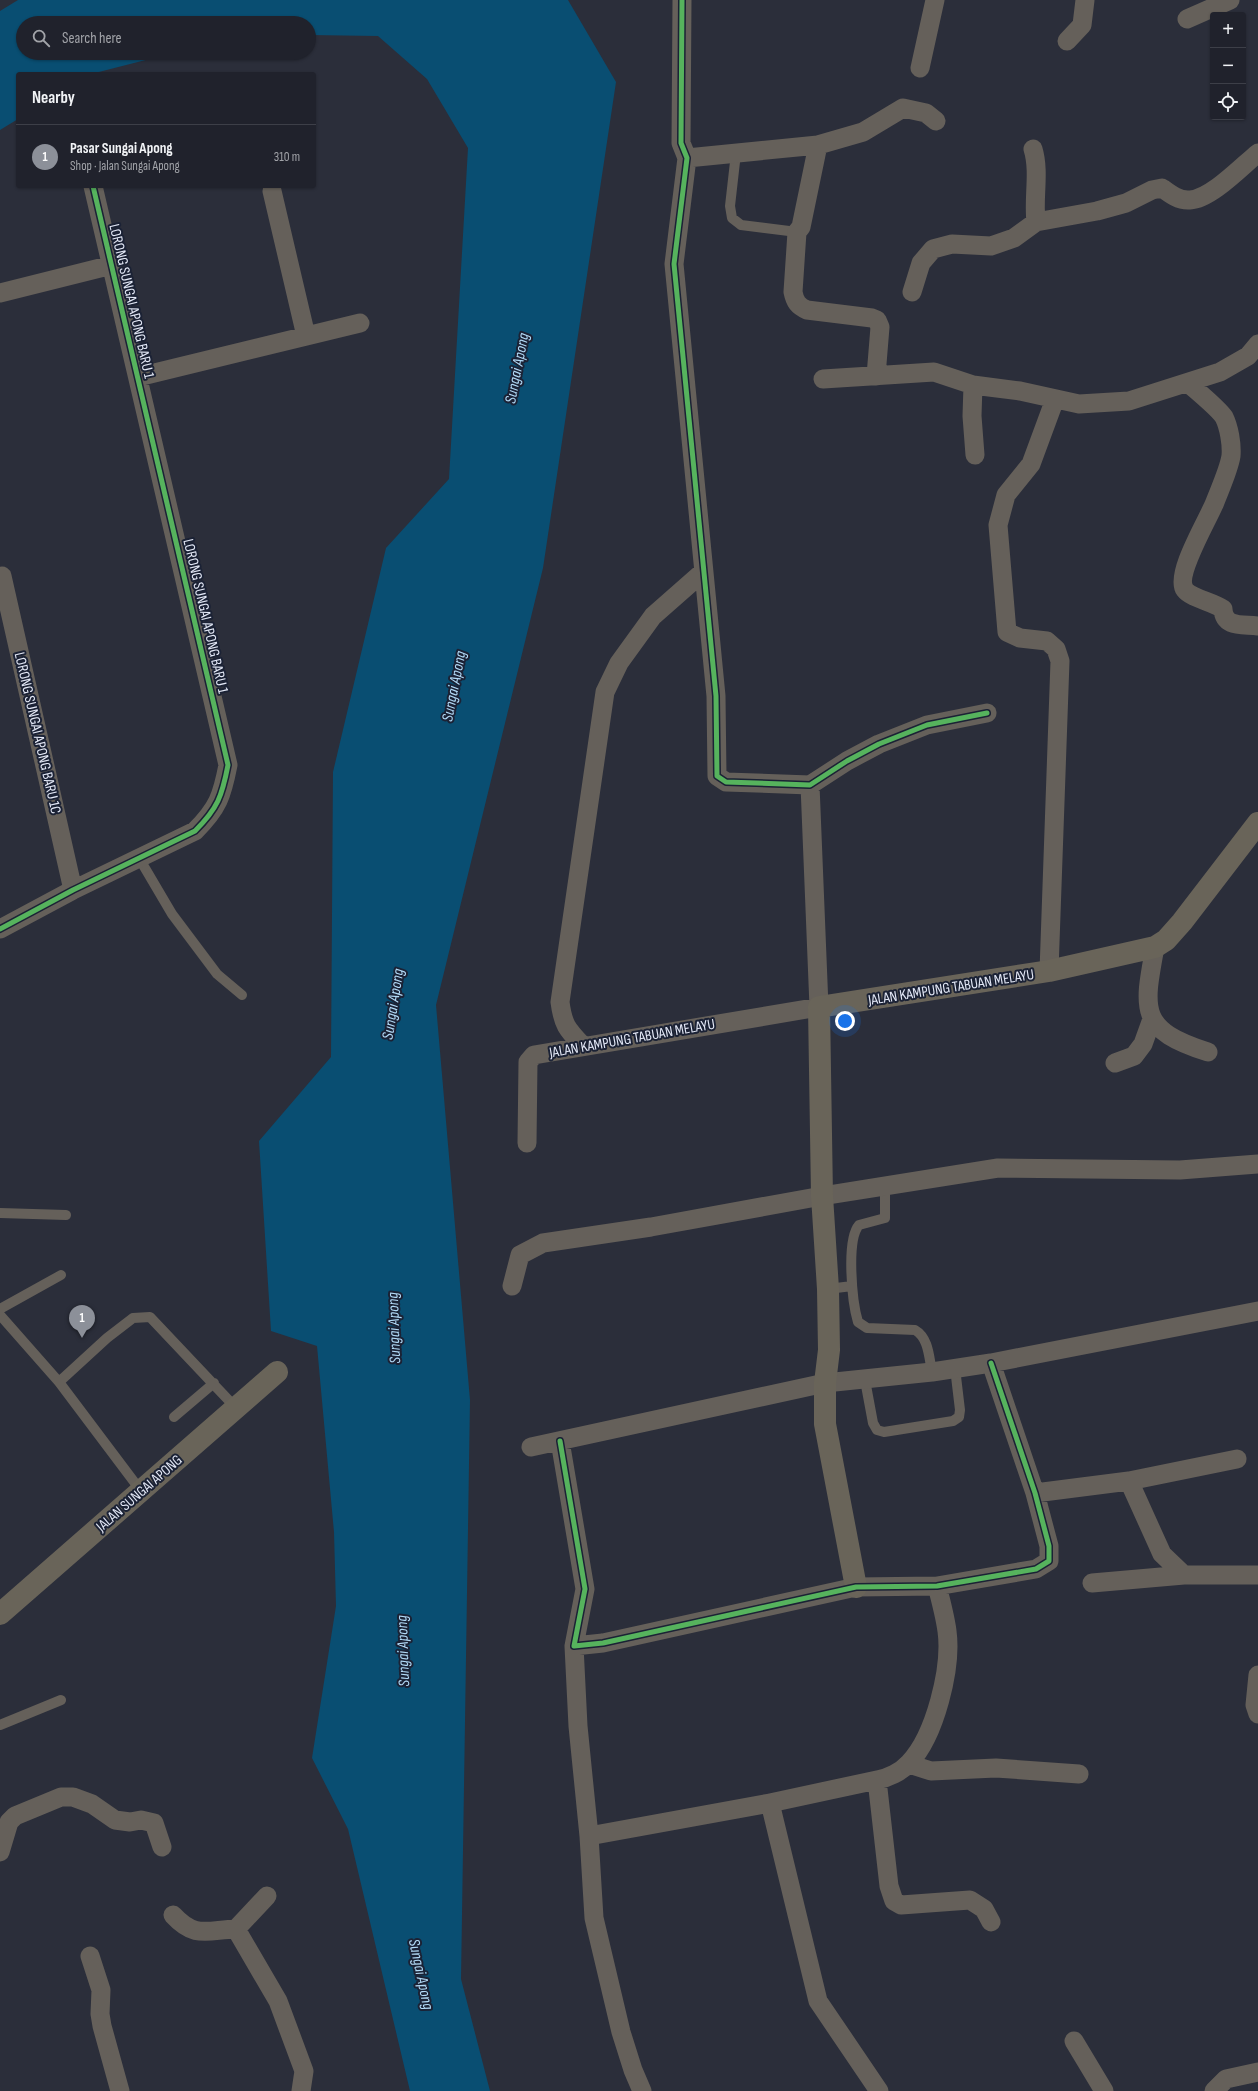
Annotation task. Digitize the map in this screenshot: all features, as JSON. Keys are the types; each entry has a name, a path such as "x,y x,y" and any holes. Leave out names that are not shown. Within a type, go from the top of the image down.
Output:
{"street":[{"path":"682,0 681,143 687,158 674,264 716,696 717,776 726,782 810,785 847,761 879,744 928,724 987,713"},
{"path":"920,68 935,0"},
{"path":"1067,41 1082,25 1085,0"},
{"path":"1187,19 1230,0"},
{"path":"687,158 818,144 863,132 903,108 926,113 936,121"},
{"path":"818,144 801,227 797,232 793,292 795,300 800,306 807,310 872,318 877,320 880,327 876,376"},
{"path":"1033,149 1036,159 1034,207 1036,222"},
{"path":"912,292 921,263 933,249 952,244 991,246 1014,238 1036,222 1097,211 1126,203 1152,190 1162,188 1177,198 1190,200 1205,196 1258,153"},
{"name":"LORONG SUNGAI APONG BARU 1","path":"0,929 73,890 195,831 211,815 222,794 228,765 93,188"},
{"path":"272,191 306,336"},
{"path":"0,292 112,265"},
{"path":"138,377 360,322"},
{"path":"823,379 934,372 973,385 1020,391 1079,404 1128,401 1220,372 1248,356 1258,344"},
{"path":"1188,383 1223,416 1230,436 1231,456 1215,502 1192,551 1182,580 1184,589 1190,594 1214,603 1223,609 1224,617 1229,622 1258,626"},
{"path":"973,385 972,416 975,455"},
{"path":"1049,972 1060,662 1056,650 1048,641 1020,638 1007,632 998,525 1006,495 1031,464 1045,431 1056,399"},
{"path":"583,1046 571,1033 563,1021 560,1002 605,692 619,663 653,616 703,572"},
{"name":"LORONG SUNGAI APONG BARU 1C","path":"2,576 73,890"},
{"path":"810,785 819,1007 822,1196 828,1290 829,1350 825,1382 825,1424 856,1587"},
{"name":"JALAN KAMPUNG TABUAN MELAYU","path":"527,1143 528,1062 534,1055 819,1007 1049,972 1155,947 1166,940 1182,922 1258,823"},
{"path":"1155,947 1148,991 1148,1002 1152,1018 1165,1034 1183,1044 1208,1052"},
{"path":"1115,1063 1134,1056 1143,1044 1152,1018"},
{"path":"512,1286 520,1255 543,1243 651,1227 822,1196 998,1168 1180,1170 1258,1164"},
{"path":"531,1447 825,1382 865,1380 991,1363 1258,1311"},
{"path":"574,1646 603,1643 856,1587 937,1586 1036,1568 1049,1561 1049,1546 1036,1493 991,1363"},
{"name":"JALAN SUNGAI APONG","path":"0,1614 277,1372"},
{"path":"560,1441 585,1589 574,1646 578,1726 590,1836 594,1918 621,2032 633,2070 642,2091"},
{"path":"1036,1493 1129,1481 1237,1459"},
{"path":"1129,1481 1162,1554 1184,1575"},
{"path":"1092,1584 1184,1575 1258,1576"},
{"path":"590,1836 770,1803 888,1778 909,1764 927,1736 946,1680 947,1632 937,1586"},
{"path":"1258,1675 1256,1705 1258,1714"},
{"path":"909,1764 931,1771 996,1768 1079,1774"},
{"path":"877,1780 889,1886 894,1901 901,1905 970,1900 984,1909 991,1922"},
{"path":"0,1852 9,1822 12,1819 61,1797 73,1797 92,1804 115,1820 130,1822 141,1820 154,1823 162,1847"},
{"path":"770,1803 818,2001 878,2091"},
{"path":"173,1915 182,1926 195,1932 236,1929 267,1896"},
{"path":"236,1929 278,2000 304,2072 301,2091"},
{"path":"90,1956 101,1990 101,2020 120,2091"},
{"path":"1074,2041 1104,2091"},
{"path":"1214,2091 1226,2079 1258,2072"}],"lane":[{"path":"736,153 730,206 732,218 741,225 797,232"},
{"path":"139,858 172,914 217,974 242,995"},
{"path":"885,1186 886,1218 860,1225 853,1237 852,1286 858,1322 867,1328 915,1330 921,1333 925,1339 932,1372"},
{"path":"0,1213 66,1215"},
{"path":"0,1309 61,1275"},
{"path":"828,1290 852,1286"},
{"path":"0,1315 59,1382 141,1491"},
{"path":"59,1382 106,1338 133,1318 150,1317 236,1408"},
{"path":"865,1380 873,1423 877,1430 884,1432 953,1421 959,1417 960,1410 955,1368"},
{"path":"174,1417 214,1383"},
{"path":"0,1724 61,1700"}],"water":[{"name":"Sungai Apong","path":"18,0 568,0 616,82 543,568 436,1005 470,1400 461,1979 490,2091 410,2091 348,1829 312,1758 336,1606 334,1532 317,1346 271,1331 259,1141 331,1057 333,772 386,548 449,479 468,148 427,79 378,36 316,35 316,16 16,16 16,60 146,60 99,72 16,72 16,120 0,130 0,11"}],"cycle path":[{"path":"682,0 681,143 687,158 674,264 716,696 717,776 726,782 810,785 847,761 879,744 927,725 987,713"},
{"path":"0,929 73,890 195,831 203,823 218,801 224,785 228,765 93,188"},
{"path":"560,1441 585,1589 574,1646 603,1643 856,1587 937,1586 1036,1569 1049,1561 1049,1546 1035,1493 991,1363"}],"place":[{"name":"Pasar Sungai Apong","path":"82,1338"}]}
